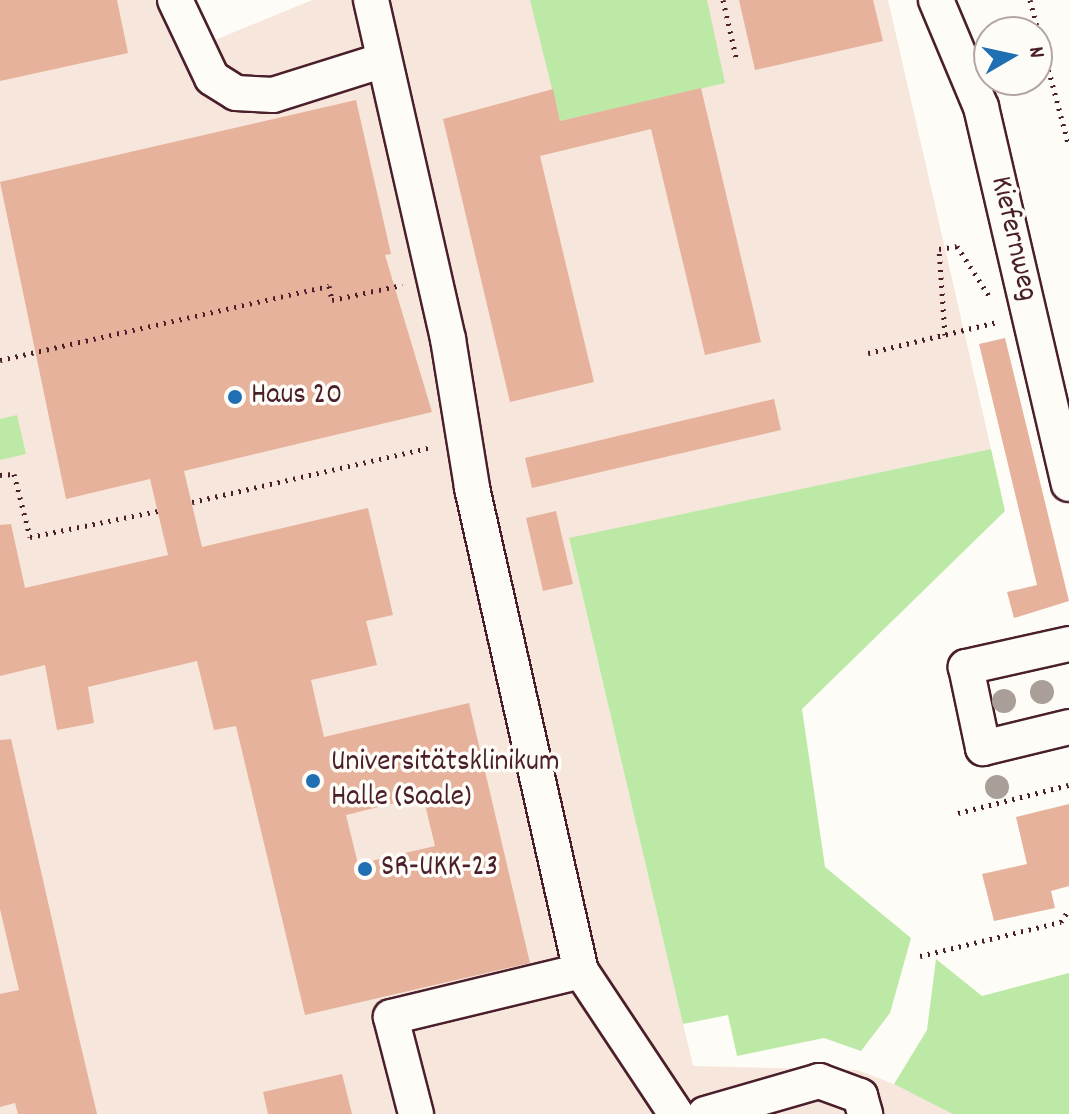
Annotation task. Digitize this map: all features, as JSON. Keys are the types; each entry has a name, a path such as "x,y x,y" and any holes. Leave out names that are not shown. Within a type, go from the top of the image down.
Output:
{"street":[{"path":"175,0 212,78 236,93 273,95 384,60"},
{"path":"371,0 435,278 466,449 581,971 676,1114"},
{"name":"Kiefernweg","path":"936,0 981,107 1069,484"},
{"path":"1069,644 966,667 983,748 1069,727"},
{"path":"416,1114 391,1017 581,971"},
{"path":"705,1114 819,1081 860,1096 865,1114"}],"path":[{"path":"723,0 737,61"},
{"path":"1030,0 1069,147"},
{"path":"868,353 945,335 1001,321 957,246 939,249 945,335"},
{"path":"0,360 329,286 332,300 435,278"},
{"path":"192,502 432,447 466,449"},
{"path":"0,475 14,474 30,537 158,511"},
{"path":"958,813 1069,785"},
{"path":"920,956 1061,922 1069,909"}],"shaded area":[{"name":"Universitätsklinikum Halle (Saale)","path":"0,0 161,0 186,52 312,0 888,0 991,449 569,539 693,1066 857,1070 951,1106 953,1114 0,1114"}],"green space":[{"path":"530,0 707,0 725,83 560,121"},
{"path":"17,415 26,454 0,460 0,419"},
{"path":"991,449 1005,511 802,709 825,867 911,938 890,1013 861,1051 824,1038 737,1056 728,1015 683,1024 569,538"},
{"path":"936,959 982,996 1069,973 1069,1114 953,1114 894,1084 927,1030"}],"building":[{"path":"0,0 117,0 128,53 0,81"},
{"path":"739,0 873,0 883,41 755,70"},
{"path":"701,88 761,342 705,355 651,129 540,156 594,382 510,402 443,119 553,89 560,121"},
{"path":"356,100 391,254 385,255 432,412 184,471 202,547 368,508 393,615 366,621 377,665 311,680 324,737 469,703 530,963 305,1015 236,726 214,730 197,661 88,687 94,723 57,730 45,665 0,676 0,525 11,524 25,588 168,555 150,479 66,499 0,182","holes":["423,796 435,846 358,864 346,815"]},
{"path":"1005,338 1069,601 1014,618 1007,592 1037,585 979,344"},
{"path":"774,399 781,430 532,488 525,458"},
{"path":"556,511 573,584 543,591 526,518"},
{"path":"11,739 97,1114 18,1114 15,1103 0,1107 0,994 19,990 0,909 0,740"},
{"path":"1069,804 1069,886 1051,891 1055,908 994,921 982,874 1027,864 1016,817"},
{"path":"342,1074 352,1114 268,1114 263,1092"}],"place":[{"name":"Haus 20","path":"235,397"},
{"name":"Universitätsklinikum Halle (Saale)","path":"313,781"},
{"name":"SR-UKK-23","path":"365,869"}]}
